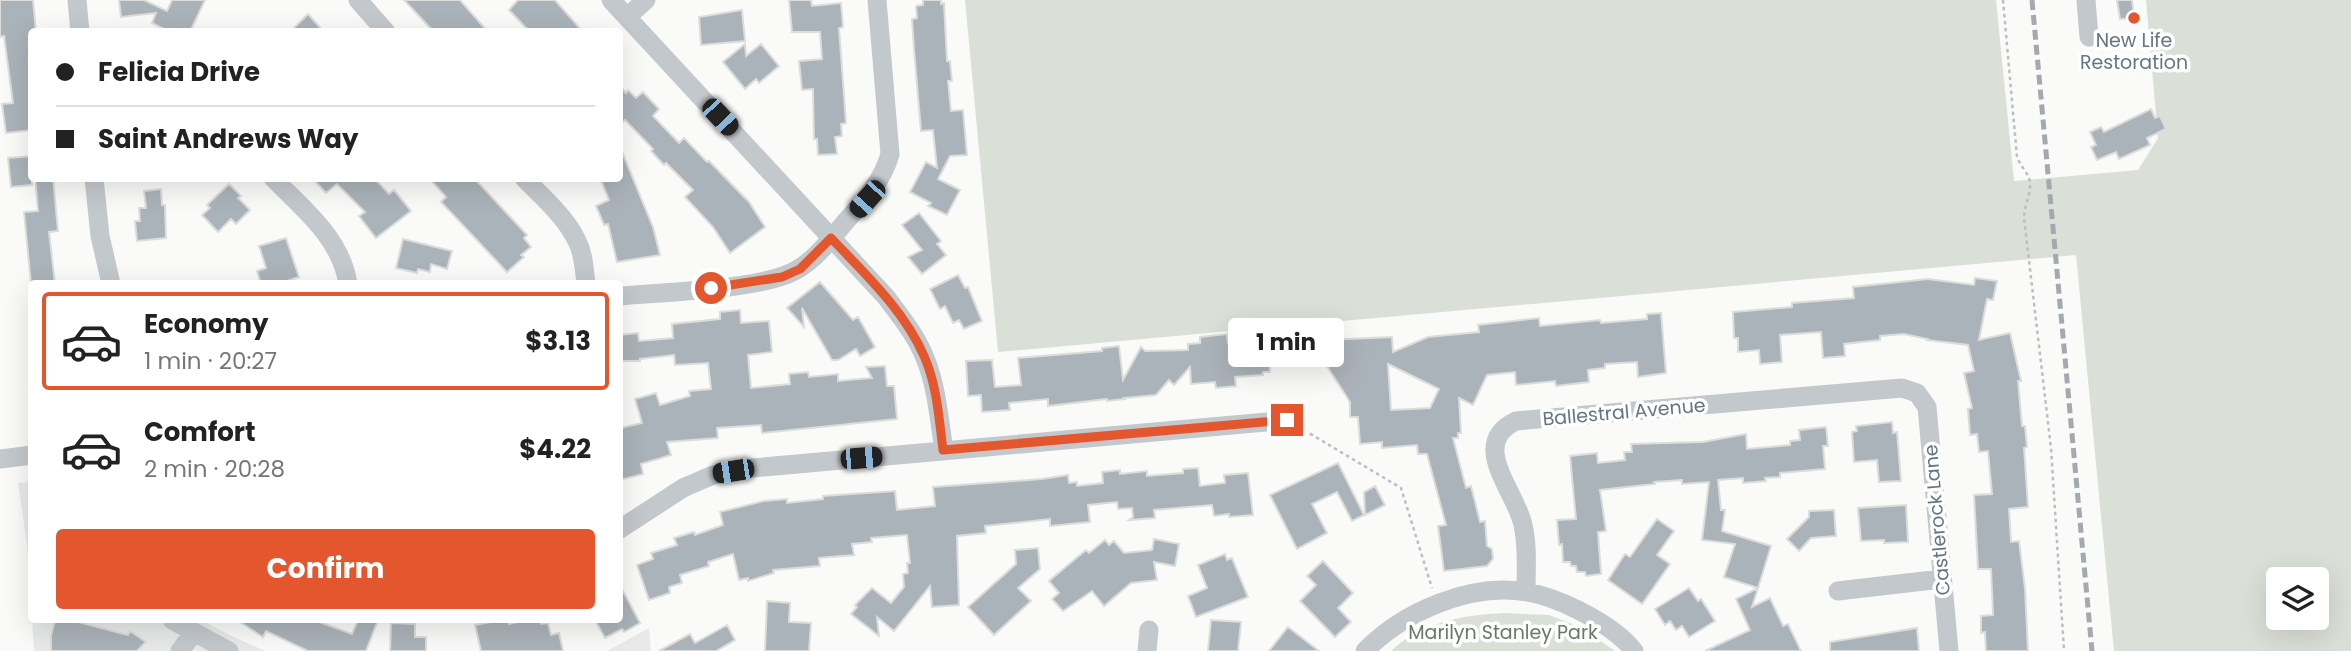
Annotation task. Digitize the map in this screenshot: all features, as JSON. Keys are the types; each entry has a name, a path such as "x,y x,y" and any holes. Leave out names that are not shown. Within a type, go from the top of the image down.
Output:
{"street":[{"path":"77,0 80,28"},
{"path":"358,0 382,28"},
{"path":"611,0 886,297 925,357 934,386 943,450"},
{"path":"627,17 646,0"},
{"path":"623,296 734,286 782,277 800,269 867,199 886,169 890,154 877,0"},
{"path":"2086,0 2089,37"},
{"path":"94,182 100,236 110,280"},
{"path":"277,182 323,229 345,266 347,280"},
{"path":"528,182 559,215 576,239 581,251 585,280"},
{"name":"Ballestral Avenue","path":"1525,591 1524,526 1517,504 1499,472 1494,454 1497,436 1504,427 1516,421 1902,388 1917,393"},
{"name":"Castlerock Lane","path":"1917,393 1927,407 1949,651"},
{"path":"623,527 683,488 713,475 752,468 1287,420"},
{"path":"0,459 28,456"},
{"path":"1838,591 1941,579"},
{"path":"1365,651 1379,637 1405,619 1453,598 1495,591 1525,591 1560,601 1597,619 1634,651"},
{"path":"178,623 229,651"},
{"path":"1147,651 1149,630"},
{"path":"180,651 194,632"}],"path":[{"path":"2003,0 2017,157 2028,176 2029,197 2024,206 2024,218 2051,449 2064,651"},
{"path":"1287,420 1401,488 1437,604"}],"shaded area":[{"path":"28,482 28,560 27,545 18,483"},
{"path":"32,623 207,623 266,651 34,651"},
{"path":"649,628 651,651 607,651"}],"green space":[{"path":"965,0 1996,0 2014,181 2138,170 2158,138 2146,0 2351,0 2351,651 2114,651 2076,255 998,352"},
{"name":"Marilyn Stanley Park","path":"1504,613 1549,615 1580,627 1615,651 1391,651 1416,633 1444,622"}],"building":[{"path":"0,0 33,0 36,28 28,28 28,130 6,133 2,104 13,103 4,36 0,37"},
{"path":"119,0 144,0 167,11 172,0 205,0 192,28 162,28 152,23 156,13 121,17"},
{"path":"404,0 460,0 484,28 430,28"},
{"path":"518,0 555,0 580,28 526,28 509,10"},
{"path":"789,0 811,0 812,6 841,3 843,27 839,28 846,123 841,124 842,136 835,137 837,154 818,155 817,139 814,139 813,89 802,90 799,61 822,59 820,32 792,32"},
{"path":"923,0 941,0 941,4 944,3 947,61 950,61 952,81 948,81 951,111 963,110 967,155 950,156 938,179 960,190 947,215 928,206 931,203 910,192 926,162 937,168 933,130 921,131 914,49 912,19 917,18 916,6 923,5"},
{"path":"2117,0 2132,0 2134,18 2120,19"},
{"path":"742,10 745,41 701,45 699,17"},
{"path":"308,14 320,28 294,28"},
{"path":"745,44 746,56 761,44 779,66 759,83 756,79 745,89 723,62"},
{"path":"623,90 626,93 628,90 636,98 643,92 659,109 653,116 679,143 684,138 709,161 749,202 765,227 730,253 713,227 685,197 693,190 666,163 664,165 651,151 653,149 625,120 623,122"},
{"path":"2151,109 2155,118 2160,116 2166,129 2147,138 2150,145 2119,159 2116,152 2097,160 2091,147 2096,145 2090,132 2101,127 2104,132"},
{"path":"623,154 653,227 660,255 617,262 608,224 604,225 596,206 609,200 602,182 623,182"},
{"path":"28,156 28,182 32,182 32,185 11,187 8,158"},
{"path":"35,182 53,182 58,231 49,232 55,280 31,280 24,212 38,211"},
{"path":"316,182 378,182 389,194 394,190 411,211 376,238 359,216 365,212 337,184 326,193"},
{"path":"433,182 478,182 527,235 524,238 531,247 507,272 441,202 446,197"},
{"path":"229,184 250,210 236,224 231,219 218,232 202,215 210,208 207,205"},
{"path":"161,189 162,205 165,205 166,238 137,241 135,221 140,221 139,208 146,208 144,191"},
{"path":"919,213 941,241 937,244 946,255 922,274 908,257 922,250 902,225"},
{"path":"286,238 299,277 290,280 260,280 257,271 266,268 259,246"},
{"path":"403,239 452,251 447,269 431,264 430,272 418,269 417,273 396,268"},
{"path":"958,275 965,288 968,287 982,321 964,329 959,320 953,323 945,306 940,309 930,289"},
{"path":"1975,278 1997,281 1993,300 1987,299 1979,340 2010,333 2021,381 2018,381 2022,426 2025,426 2027,447 2024,448 2028,507 2009,509 2011,542 2019,541 2028,651 1986,651 1985,632 1981,633 1981,616 1993,615 1991,569 1978,569 1974,495 1992,494 1988,451 1979,452 1977,434 1970,435 1968,409 1972,408 1964,373 1974,371 1968,345 1904,334 1880,336 1880,340 1844,344 1845,356 1823,358 1821,332 1780,335 1782,362 1760,364 1759,350 1738,352 1738,338 1734,338 1733,312 1792,307 1792,303 1854,298 1853,287 1928,279 1974,285"},
{"path":"820,282 853,320 858,317 875,347 860,356 856,349 838,360 832,360 802,308 804,327 787,308"},
{"path":"740,310 741,323 769,321 772,352 748,355 751,388 790,384 789,374 808,372 809,377 838,374 838,381 872,378 866,367 885,366 887,386 894,386 897,419 762,433 761,425 717,428 718,438 667,442 671,455 641,464 643,474 623,479 623,427 642,423 635,399 656,393 660,405 690,396 689,391 711,389 708,363 675,365 674,355 623,361 623,335 638,333 639,341 673,338 672,324 720,319 720,312"},
{"path":"1661,313 1666,373 1638,377 1637,362 1605,364 1605,368 1588,370 1589,382 1556,386 1555,381 1516,385 1515,372 1487,375 1473,405 1459,398 1461,433 1458,433 1458,438 1453,438 1466,488 1471,486 1480,522 1485,521 1487,546 1492,549 1493,559 1487,566 1444,571 1438,526 1446,525 1427,454 1418,454 1417,445 1382,448 1382,442 1360,444 1358,417 1350,417 1350,402 1323,360 1328,340 1392,337 1393,352 1428,337 1479,332 1478,325 1539,318 1540,326 1600,320 1601,323 1647,319 1647,314","holes":["1388,364 1439,389 1430,408 1391,410"]},
{"path":"1281,333 1282,336 1296,335 1298,364 1270,366 1270,372 1263,372 1263,375 1235,377 1236,386 1216,388 1215,382 1191,384 1190,367 1174,385 1169,380 1156,395 1048,406 1048,399 1009,403 1010,410 982,412 981,395 968,396 966,361 992,360 995,387 1021,385 1018,358 1102,351 1102,348 1119,346 1123,380 1141,347 1145,351 1188,350 1188,344 1200,343 1200,337 1227,334 1228,343 1263,340 1263,334"},
{"path":"1892,422 1893,433 1897,432 1901,481 1879,482 1877,460 1854,462 1852,432 1857,431 1856,426"},
{"path":"1826,427 1828,446 1823,446 1825,469 1780,473 1780,477 1765,478 1766,481 1743,483 1743,478 1718,480 1721,510 1725,510 1722,531 1771,546 1758,588 1724,577 1735,544 1702,540 1709,482 1654,482 1655,484 1600,490 1606,531 1598,532 1601,574 1586,576 1585,572 1577,572 1576,566 1571,566 1570,562 1563,562 1557,520 1576,519 1570,456 1597,453 1598,463 1625,460 1624,452 1632,452 1631,444 1703,442 1746,434 1747,449 1790,445 1790,441 1800,440 1799,430"},
{"path":"1338,463 1364,515 1352,521 1337,492 1312,504 1327,533 1297,549 1270,495"},
{"path":"1198,468 1200,486 1225,483 1224,475 1248,473 1253,515 1214,516 1212,505 1154,510 1155,518 1129,520 1133,517 1132,508 1118,509 1117,502 1088,505 1090,522 1050,526 1050,519 985,526 986,533 957,536 959,605 932,607 930,586 894,631 877,617 879,636 851,614 857,607 855,605 872,588 891,603 904,587 903,574 908,573 907,563 910,563 907,535 871,538 872,542 852,544 854,555 819,558 820,566 773,570 774,573 748,581 748,578 739,580 733,554 708,562 709,566 680,575 682,583 669,587 670,593 649,600 637,565 653,559 651,553 677,545 674,538 694,532 695,535 723,525 720,512 764,501 787,499 787,503 823,499 823,496 895,491 897,510 935,506 933,487 1068,475 1069,483 1077,482 1077,486 1103,483 1102,472 1120,470 1120,474 1147,471 1147,476 1183,473 1183,469"},
{"path":"1375,486 1385,505 1365,515 1364,492"},
{"path":"1906,505 1908,542 1861,541 1858,508"},
{"path":"1834,510 1836,536 1811,538 1799,551 1787,539 1809,517 1809,511"},
{"path":"1657,519 1674,531 1657,555 1670,564 1642,604 1608,580 1625,554 1630,557"},
{"path":"1154,539 1179,544 1175,566 1154,562 1157,580 1131,583 1104,606 1092,591 1063,611 1052,599 1059,593 1049,581 1086,550 1089,553 1105,540 1109,545 1114,541 1124,553 1152,550"},
{"path":"1038,548 1040,569 1018,588 1031,601 994,635 968,607 1016,564 1015,550"},
{"path":"1225,554 1227,560 1232,558 1248,597 1196,617 1188,596 1207,588 1198,565"},
{"path":"1323,561 1353,593 1338,608 1351,622 1335,637 1300,601 1316,585 1307,576"},
{"path":"1689,588 1698,601 1701,599 1715,621 1689,637 1682,626 1676,630 1670,621 1665,625 1655,609"},
{"path":"1758,588 1752,607 1770,598 1783,626 1788,624 1801,651 1705,651 1750,630 1736,599"},
{"path":"623,591 640,623 605,638 597,623 623,623"},
{"path":"767,601 790,603 789,622 811,623 809,651 765,651"},
{"path":"1211,620 1241,622 1238,651 1208,651"},
{"path":"54,623 82,623 128,635 130,631 146,642 137,651 51,651"},
{"path":"242,623 322,623 352,634 357,623 377,623 366,651 308,651 266,631 263,637"},
{"path":"391,623 415,624 415,637 426,637 426,651 390,651"},
{"path":"548,623 551,635 559,633 563,651 481,651 475,625"},
{"path":"727,625 735,640 716,651 659,651 690,634 695,643"},
{"path":"1288,627 1319,651 1269,651"},
{"path":"1917,628 1919,651 1830,651 1830,642"}],"railway":[{"path":"2032,0 2092,651"}],"place":[{"name":"New Life Restoration","path":"2134,18"}],"route":[{"path":"711,288 782,277 800,269 831,238 886,297 925,357 934,386 943,450 1287,420"}]}
